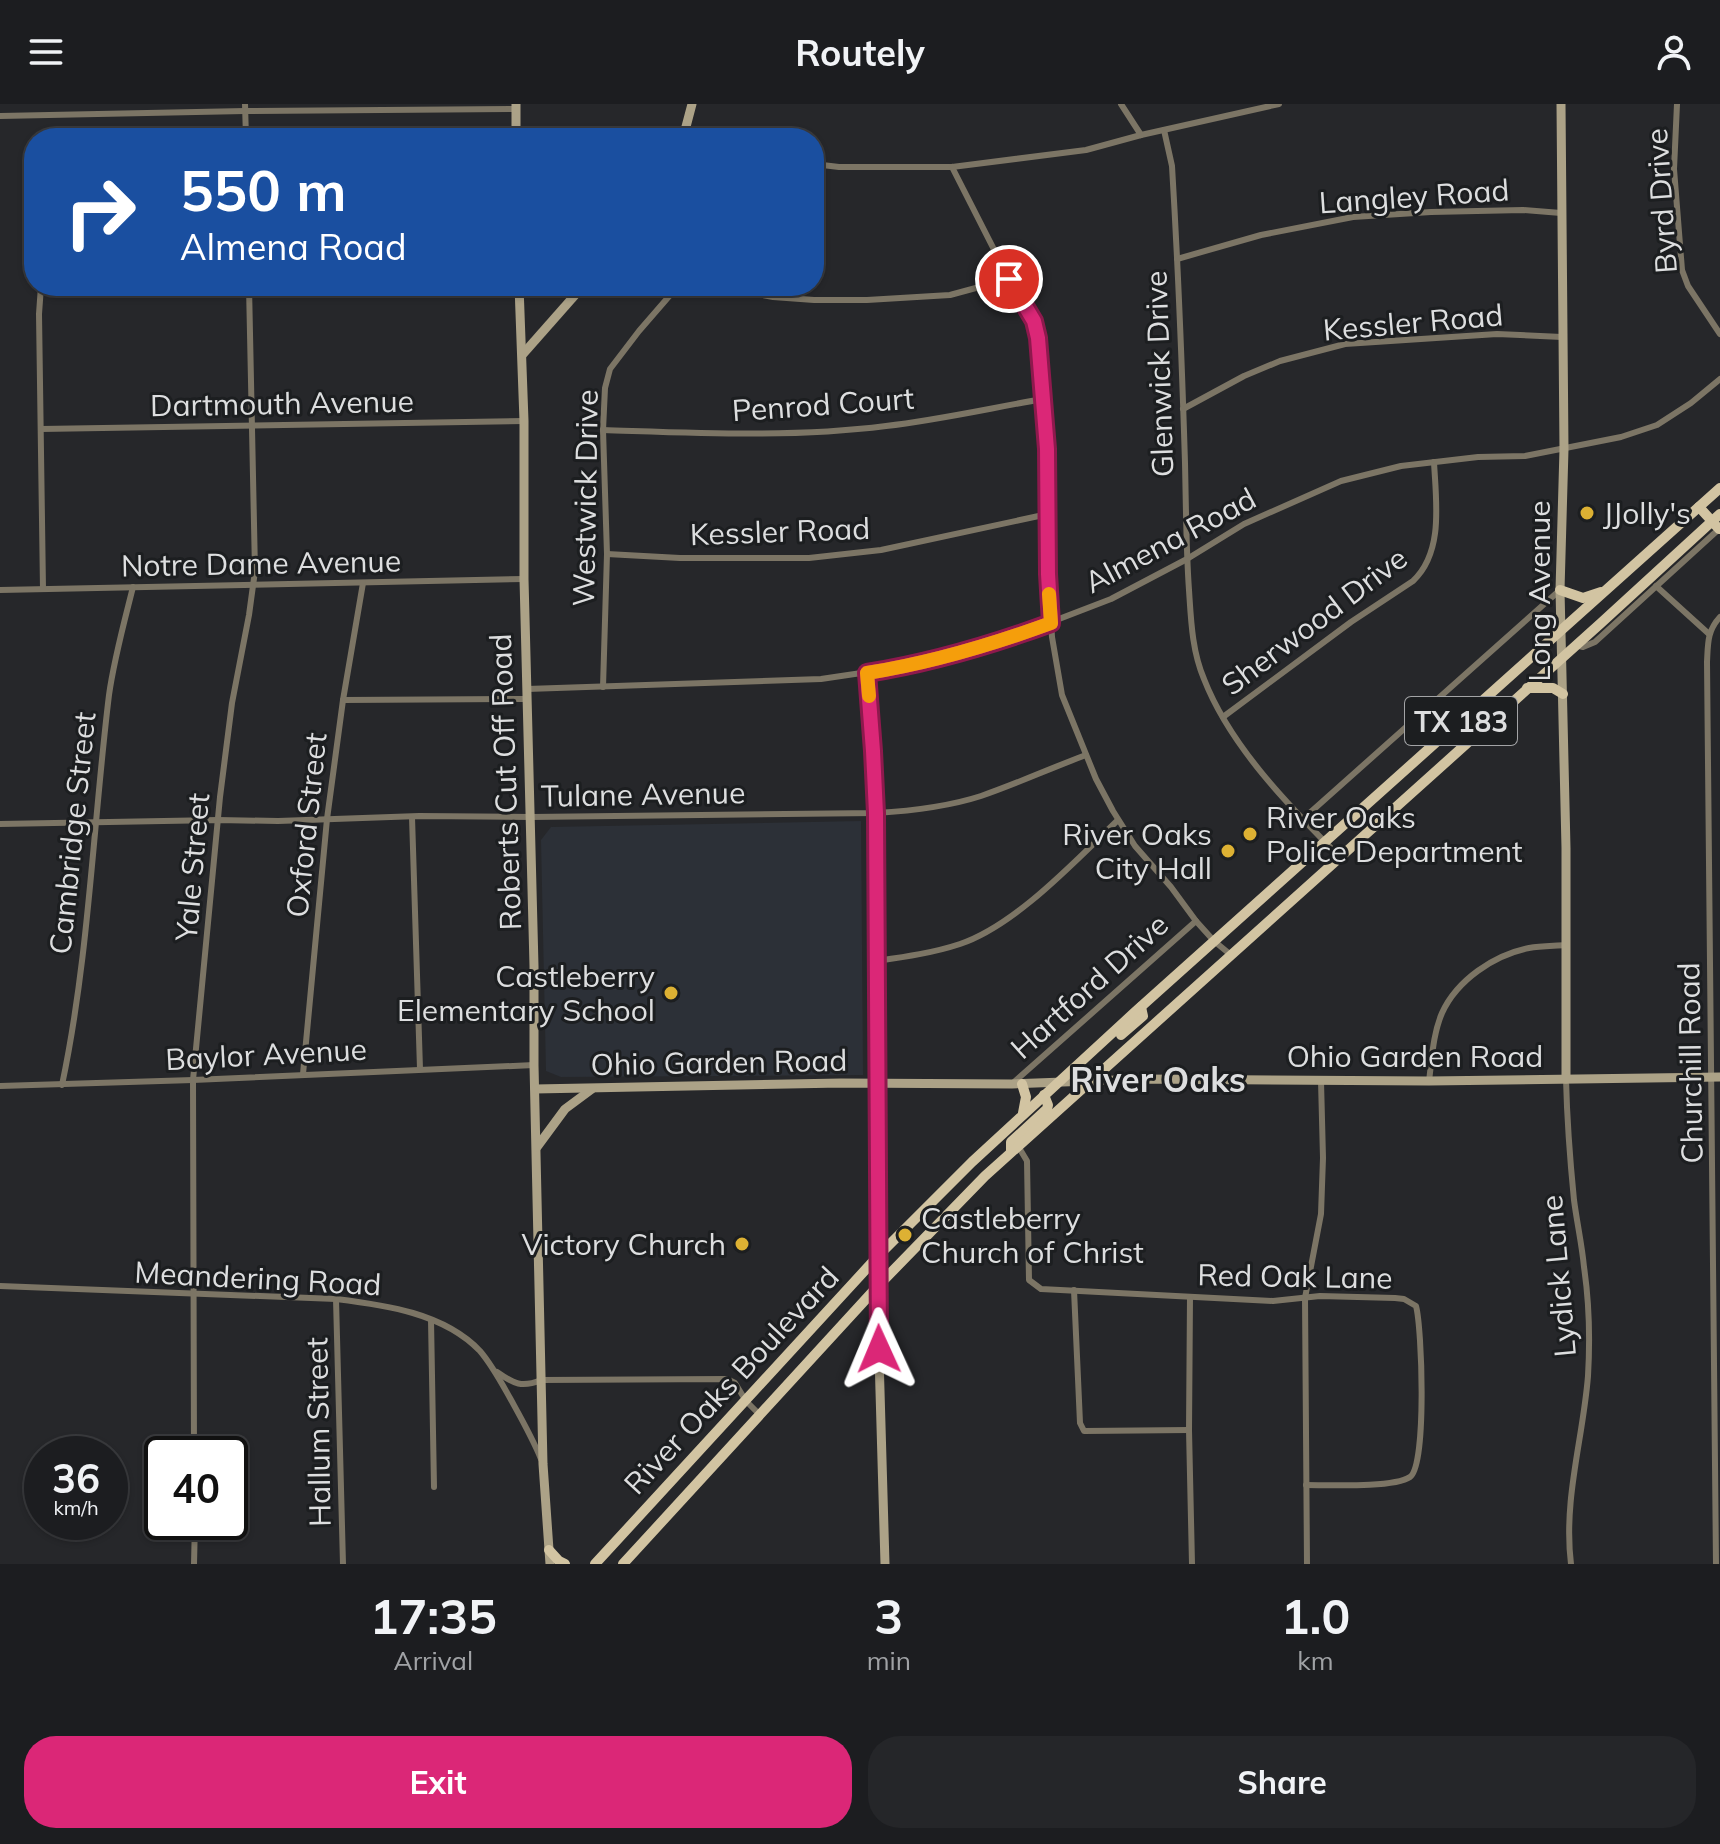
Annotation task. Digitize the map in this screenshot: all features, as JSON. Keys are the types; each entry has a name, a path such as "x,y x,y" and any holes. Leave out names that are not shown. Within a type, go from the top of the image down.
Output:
{"main road":[{"name":"River Oaks Boulevard","path":"595,1564 927,1205 1058,1082 1720,488"},
{"path":"1699,507 1718,523"},
{"name":"River Oaks Boulevard","path":"623,1564 877,1287 953,1207 1014,1149 1527,688 1718,523"},
{"path":"1560,590 1583,598 1606,590"},
{"path":"1527,688 1553,688 1563,694"},
{"path":"1110,1063 1101,1062 1098,1057 1143,1016 1141,1007"},
{"path":"1017,1084 1026,1097 1023,1114"},
{"path":"1014,1149 1011,1142 1047,1109 1044,1095"},
{"path":"635,1520 650,1534"},
{"path":"583,1564 609,1549"},
{"path":"549,1550 565,1564"}],"street":[{"path":"176,104 176,113"},
{"path":"686,128 692,104"},
{"path":"1121,104 1141,135"},
{"path":"824,165 952,167 1086,150 1279,104"},
{"name":"Long Avenue","path":"1561,104 1564,449 1560,632 1566,1079"},
{"name":"Byrd Drive","path":"1677,104 1674,169 1682,270 1688,286 1720,334"},
{"path":"0,116 176,113 245,108 516,107 516,128"},
{"path":"245,108 246,128"},
{"name":"Glenwick Drive","path":"1164,130 1172,166 1187,559 1196,658 1204,681 1242,746 1274,787 1339,856"},
{"path":"952,167 1034,321 1038,338 1047,449 1051,623 1062,695 1086,755 1118,820 1135,846 1196,921 1231,955"},
{"name":"Langley Road","path":"1177,259 1261,235 1353,217 1523,210 1561,213"},
{"path":"768,296 867,300 950,295 1009,279"},
{"path":"40,296 43,589"},
{"name":"Yale Street","path":"194,1436 193,1080 232,703 255,571 249,296"},
{"name":"Roberts Cut Off Road","path":"520,296 543,1464 550,1564"},
{"path":"523,354 574,296"},
{"name":"Westwick Drive","path":"603,687 607,554 603,430 605,388 610,369 669,296"},
{"name":"Kessler Road","path":"1183,409 1244,376 1280,361 1345,344 1497,334 1562,337"},
{"name":"Almena Road","path":"343,700 821,679 895,668 991,645 1111,599 1187,559 1244,524 1341,481 1401,466 1478,457 1525,456 1621,437 1657,425 1720,379"},
{"name":"Penrod Court","path":"603,430 803,433 886,426 1043,399"},
{"name":"Dartmouth Avenue","path":"41,429 524,421"},
{"name":"Sherwood Drive","path":"1223,717 1421,573 1431,552 1437,513 1434,462"},
{"name":"Kessler Road","path":"607,554 680,558 809,558 881,550 1048,514"},
{"name":"River Oaks Boulevard","path":"1576,645 1583,647 1595,642 1718,523"},
{"name":"Notre Dame Avenue","path":"0,590 524,579"},
{"name":"Oxford Street","path":"303,1074 327,819 363,583"},
{"path":"1656,586 1709,634 1720,617"},
{"name":"Cambridge Street","path":"62,1085 83,949 109,692 133,587"},
{"path":"1304,818 1560,590"},
{"name":"Churchill Road","path":"1709,634 1707,662 1716,1077 1716,1564"},
{"path":"867,673 876,813 877,1287 885,1564"},
{"name":"Tulane Avenue","path":"0,824 876,813 952,804 1086,755"},
{"path":"412,817 420,1069"},
{"path":"876,961 950,947 996,927 1045,889 1118,820"},
{"name":"Hartford Drive","path":"1017,1084 1196,921"},
{"path":"1429,1081 1436,1030 1442,1014 1451,997 1470,977 1495,960 1529,948 1566,945"},
{"name":"Baylor Avenue","path":"0,1086 534,1065"},
{"name":"Ohio Garden Road","path":"535,1089 878,1083 1017,1084 1143,1079 1429,1081 1716,1077"},
{"name":"Lydick Lane","path":"1566,1079 1573,1184 1588,1314 1588,1376 1569,1520 1571,1564"},
{"path":"1307,1564 1305,1298 1321,1214 1321,1081"},
{"path":"537,1147 565,1109 593,1088"},
{"name":"Red Oak Lane","path":"1014,1149 1027,1161 1029,1280 1041,1289 1273,1301 1395,1298 1416,1306 1422,1387 1422,1428 1417,1469 1410,1477 1389,1483 1306,1485"},
{"name":"Meandering Road","path":"0,1286 336,1299 411,1312 466,1339 479,1350 494,1370 543,1464"},
{"path":"1074,1290 1080,1423 1084,1431 1189,1430"},
{"path":"1190,1297 1192,1564"},
{"name":"Hallum Street","path":"336,1299 343,1564"},
{"path":"431,1320 434,1487"},
{"name":"Meandering Road","path":"494,1370 512,1382 529,1385 541,1380 727,1379 735,1383 746,1401 760,1415"},
{"path":"194,1564 195,1540"}],"shaded area":[{"name":"Castleberry Elementary School","path":"861,821 863,1075 561,1077 546,1071 541,840 551,827"}],"slow traffic":[{"path":"869,696 867,673 991,645 1051,623 1049,594"}],"place":[{"name":"JJolly's","path":"1587,513"},
{"name":"River Oaks Police Department","path":"1250,834"},
{"name":"River Oaks City Hall","path":"1228,851"},
{"name":"Castleberry Elementary School","path":"671,993"},
{"name":"Castleberry Church of Christ","path":"905,1235"},
{"name":"Victory Church","path":"742,1244"}],"district":[{"name":"River Oaks","path":"1158,1079"}],"route":[{"path":"879,1349 876,813 867,673 991,645 1051,623 1047,449 1038,338 1034,321 1009,279"}]}
